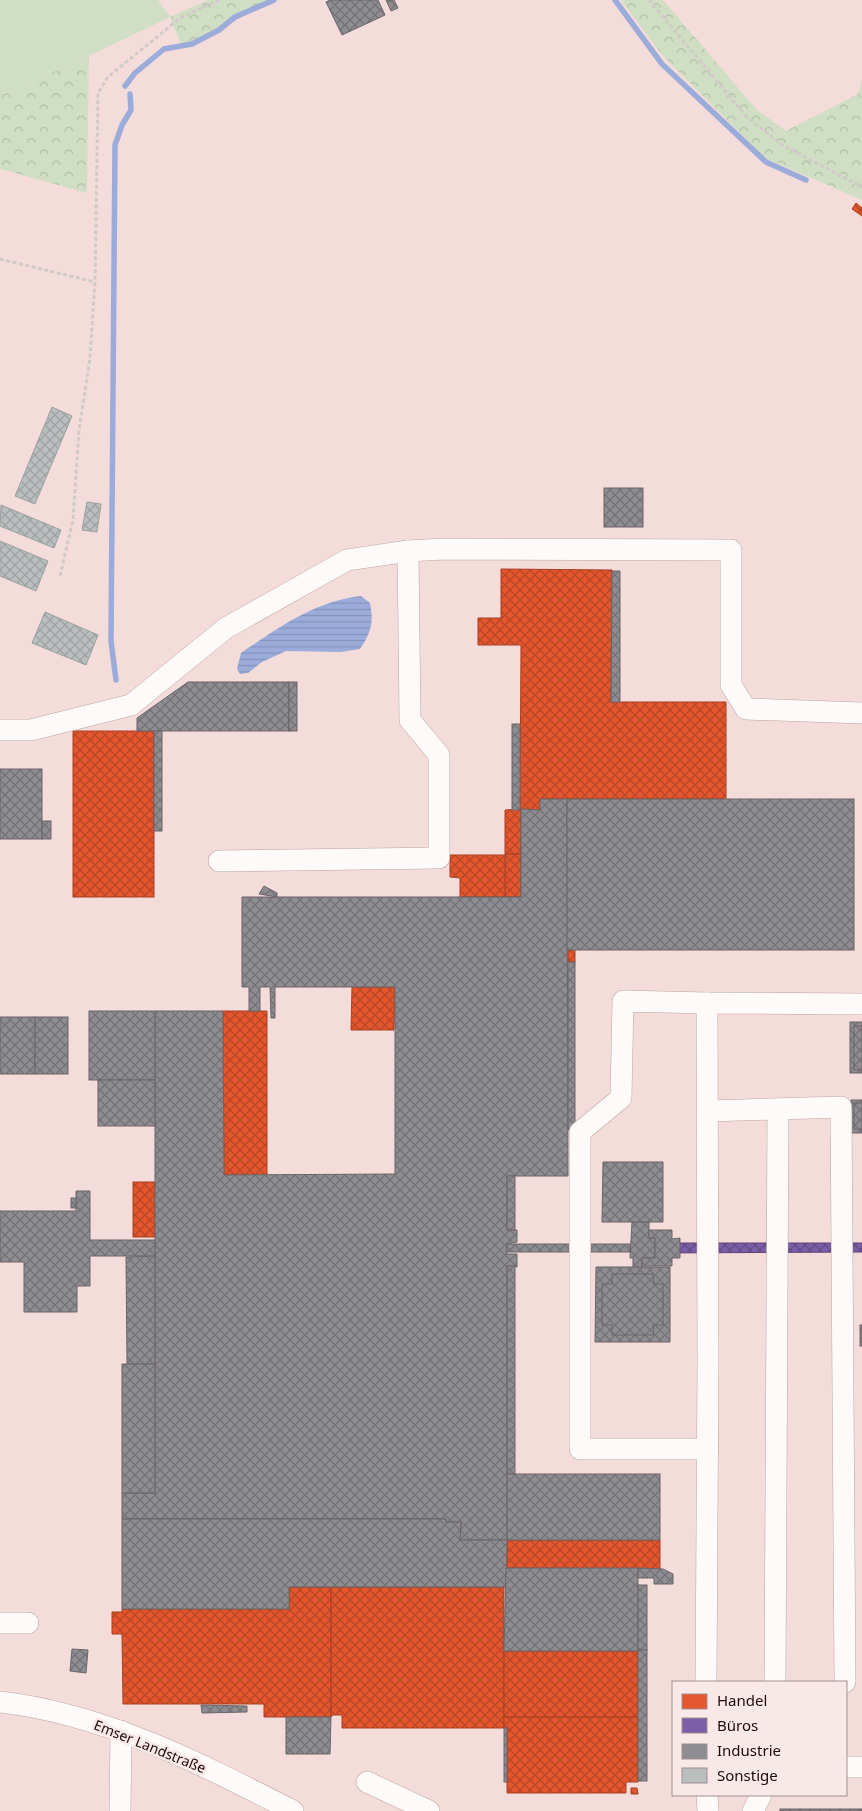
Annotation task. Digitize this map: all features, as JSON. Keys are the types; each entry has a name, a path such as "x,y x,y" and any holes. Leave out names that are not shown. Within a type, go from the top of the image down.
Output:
{"street":[{"path":"0,730 32,730 131,705 226,628 330,569 347,560 408,551 731,550 731,685 746,709 862,713"},
{"path":"219,861 439,858 439,755 410,720 408,551"},
{"path":"708,1449 580,1449 580,1132 621,1098 623,1001 862,1004"},
{"path":"706,1681 708,1449 707,1003"},
{"path":"708,1111 841,1107 845,1681"},
{"path":"775,1681 778,1109"},
{"path":"0,1623 28,1623"},
{"name":"Emser Landstraße","path":"0,1702 67,1715 121,1731 219,1774 293,1811"},
{"path":"120,1811 121,1731"},
{"path":"847,1767 862,1767"},
{"path":"367,1782 429,1811"},
{"path":"707,1796 708,1811"},
{"path":"753,1811 760,1796"}],"path":[{"path":"60,576 73,520 79,430 90,358 95,282 98,93 108,77 180,18 219,0"},
{"path":"649,0 747,118 784,146 862,187"},
{"path":"0,259 95,282"}],"green space":[{"path":"0,0 158,0 170,17 0,96"},
{"path":"208,0 277,0 182,46 170,17"},
{"path":"621,0 663,0 757,110 786,131 858,94 862,80 862,200 765,158 663,56"},
{"path":"89,56 87,193 0,169 0,96"}],"water":[{"path":"361,596 370,603 372,616 367,638 360,649 341,652 286,651 262,662 248,673 240,674 237,669 241,653 269,634 313,610 344,599"}],"building: Handel":[{"path":"856,203 862,208 862,216 852,209"},
{"path":"608,492 640,492 640,523 608,523"},
{"path":"501,569 612,570 611,702 726,702 726,799 540,799 540,810 520,810 521,645 478,645 478,618 501,618"},
{"path":"73,731 154,731 154,897 73,897"},
{"path":"521,809 521,854 505,854 505,810"},
{"path":"505,854 521,854 521,897 505,897"},
{"path":"450,855 505,855 505,897 460,897 460,878 450,877"},
{"path":"568,950 575,950 575,962 568,962"},
{"path":"352,987 395,987 394,1030 351,1030"},
{"path":"223,1011 267,1011 267,1175 224,1175"},
{"path":"133,1182 155,1182 155,1237 133,1237"},
{"path":"507,1540 660,1540 660,1569 507,1568"},
{"path":"289,1587 331,1587 331,1717 264,1717 264,1704 123,1704 122,1634 112,1634 112,1612 122,1612 122,1609 289,1609"},
{"path":"331,1587 504,1587 504,1728 342,1728 342,1715 333,1715 331,1717"},
{"path":"504,1651 638,1651 638,1717 504,1717"},
{"path":"504,1717 638,1717 638,1782 626,1782 626,1793 507,1793 507,1728 504,1728"},
{"path":"631,1788 637,1788 638,1794 631,1794"}],"building: Büros":[{"path":"656,1243 862,1243 862,1252 656,1253"}],"building: Industrie":[{"path":"330,0 378,0 385,15 342,35 326,2"},
{"path":"386,0 394,0 398,8 391,11"},
{"path":"604,488 643,488 643,527 604,527"},
{"path":"612,571 620,571 620,702 611,702"},
{"path":"188,682 289,682 289,731 137,731 137,718"},
{"path":"289,682 297,682 297,731 289,731"},
{"path":"512,724 520,724 520,810 512,810"},
{"path":"154,731 162,731 162,831 154,831"},
{"path":"0,769 42,769 42,839 0,839"},
{"path":"540,799 567,799 568,1176 507,1176 507,1230 517,1230 517,1242 507,1244 507,1254 517,1254 517,1267 507,1266 507,1540 460,1540 461,1522 446,1522 446,1519 122,1519 122,1493 155,1493 155,1011 223,1011 224,1175 395,1174 395,987 275,987 275,1018 271,1018 270,987 260,987 260,1011 249,1011 249,987 242,987 242,897 521,897 521,809 540,810"},
{"path":"567,799 854,799 854,950 567,950"},
{"path":"42,821 51,821 51,839 42,839"},
{"path":"264,886 277,893 277,897 259,894"},
{"path":"568,962 575,962 575,1130 568,1130"},
{"path":"89,1011 155,1011 155,1080 89,1080"},
{"path":"0,1017 35,1017 35,1074 0,1074"},
{"path":"35,1017 68,1017 68,1074 35,1074"},
{"path":"850,1022 862,1022 862,1073 850,1073"},
{"path":"854,1026 862,1026 862,1070 854,1070"},
{"path":"98,1080 155,1080 155,1126 98,1126"},
{"path":"851,1100 862,1100 862,1133 850,1133"},
{"path":"854,1103 862,1103 862,1129 854,1129"},
{"path":"603,1162 663,1162 663,1222 602,1222"},
{"path":"507,1176 515,1176 515,1230 507,1230"},
{"path":"76,1191 90,1191 90,1240 155,1240 155,1256 90,1256 90,1286 77,1286 77,1312 24,1312 24,1262 0,1262 0,1211 76,1211"},
{"path":"71,1198 76,1198 76,1208 71,1208"},
{"path":"632,1222 649,1222 649,1238 655,1238 655,1258 642,1258 642,1274 633,1274 633,1258 630,1258"},
{"path":"649,1230 672,1230 672,1239 680,1238 680,1258 672,1258 672,1266 642,1266 642,1258 655,1258 655,1238 649,1238"},
{"path":"507,1244 630,1244 630,1252 507,1252"},
{"path":"155,1256 155,1364 127,1364 126,1257"},
{"path":"507,1266 515,1266 515,1474 507,1474"},
{"path":"596,1267 670,1267 670,1342 595,1342"},
{"path":"612,1274 653,1274 654,1284 663,1284 663,1325 653,1325 654,1335 612,1335 612,1325 602,1325 602,1284 612,1284"},
{"path":"860,1325 862,1325 862,1346 860,1346"},
{"path":"122,1364 155,1364 155,1493 122,1493"},
{"path":"507,1474 660,1474 660,1540 507,1540"},
{"path":"122,1519 446,1519 446,1522 461,1522 460,1540 507,1540 506,1587 289,1587 289,1609 122,1609"},
{"path":"506,1568 638,1568 638,1651 504,1651"},
{"path":"638,1568 663,1569 673,1574 673,1584 654,1584 654,1578 638,1578"},
{"path":"638,1585 647,1585 647,1650 638,1650"},
{"path":"72,1649 88,1650 86,1673 70,1671"},
{"path":"638,1650 647,1650 647,1781 638,1781"},
{"path":"201,1705 247,1706 247,1712 202,1713"},
{"path":"286,1717 331,1717 330,1754 286,1754"},
{"path":"504,1728 507,1728 507,1782 504,1782"},
{"path":"780,1809 862,1809 862,1811 780,1811"}],"building: Sonstige":[{"path":"52,407 72,416 35,504 15,496"},
{"path":"87,502 101,504 97,532 82,530"},
{"path":"1,505 61,530 54,548 0,526"},
{"path":"0,541 48,561 36,591 0,576"},
{"path":"45,612 98,635 86,665 32,643"}],"waterway":[{"path":"125,86 135,73 164,49 192,44 219,30 235,17 274,0"},
{"path":"615,0 662,64 766,162 806,180"},
{"path":"116,680 111,641 115,145 122,125 131,110 130,94"}]}
